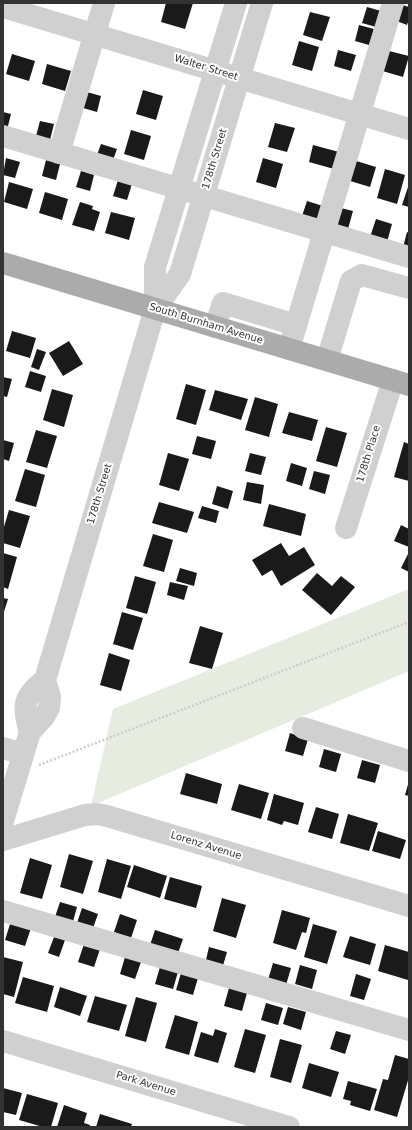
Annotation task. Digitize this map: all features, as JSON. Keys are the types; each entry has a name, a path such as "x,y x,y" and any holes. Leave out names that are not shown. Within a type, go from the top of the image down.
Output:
{"main road":[{"name":"South Burnham Avenue","path":"3,263 401,382"}],"street":[{"path":"59,153 104,3"},
{"name":"178th Street","path":"3,821 21,756 30,732 44,717 49,708 50,697 45,680 155,309 156,267 236,3"},
{"name":"178th Street","path":"155,309 180,274 262,3"},
{"path":"289,349 393,3"},
{"name":"Walter Street","path":"3,7 409,129"},
{"path":"3,136 409,257"},
{"path":"327,360 351,281 362,275 409,288"},
{"path":"215,327 222,303 296,325"},
{"name":"178th Place","path":"346,528 401,382"},
{"path":"303,728 409,760"},
{"name":"Lorenz Avenue","path":"3,840 85,815 97,814 409,906"},
{"path":"3,911 409,1030"},
{"name":"Park Avenue","path":"3,1041 289,1127"}],"path":[{"path":"21,756 409,622"}],"shaded area":[{"path":"409,589 409,671 91,806 113,709"}],"building":[{"path":"166,3 193,3 185,29 161,22"},
{"path":"399,4 409,7 409,19 407,25 394,20"},
{"path":"367,7 381,11 376,27 362,23"},
{"path":"310,12 330,17 322,41 303,35"},
{"path":"359,25 374,29 369,45 355,41"},
{"path":"299,41 319,47 312,71 292,65"},
{"path":"338,50 356,55 351,71 334,66"},
{"path":"385,50 409,56 403,77 379,70"},
{"path":"12,54 35,61 29,81 6,74"},
{"path":"47,64 71,71 65,91 42,84"},
{"path":"143,90 163,96 156,120 136,114"},
{"path":"87,92 101,96 97,112 83,108"},
{"path":"3,112 11,114 7,130 3,129"},
{"path":"40,121 54,124 50,140 36,136"},
{"path":"275,123 295,128 287,152 268,147"},
{"path":"131,130 151,136 144,160 124,154"},
{"path":"101,144 117,149 113,160 97,155"},
{"path":"313,145 339,152 334,169 309,162"},
{"path":"6,158 20,162 15,178 3,175"},
{"path":"263,158 283,164 276,188 256,182"},
{"path":"46,160 60,164 56,180 42,176"},
{"path":"353,160 376,167 370,187 347,180"},
{"path":"385,169 405,175 397,204 377,198"},
{"path":"81,171 94,175 90,191 76,187"},
{"path":"118,180 132,184 127,200 113,196"},
{"path":"9,182 33,189 27,209 4,202"},
{"path":"409,184 409,207 402,205"},
{"path":"45,192 68,199 62,220 39,213"},
{"path":"307,201 323,206 318,223 301,219"},
{"path":"80,202 93,206 92,209 100,212 94,231 72,225"},
{"path":"337,207 353,211 348,229 332,225"},
{"path":"111,212 135,218 129,240 105,233"},
{"path":"376,219 392,224 387,242 370,237"},
{"path":"407,232 409,233 409,249 403,247"},
{"path":"12,331 36,338 30,358 6,351"},
{"path":"69,341 83,364 63,376 49,353"},
{"path":"37,349 46,352 39,370 31,367"},
{"path":"30,371 46,376 41,392 25,387"},
{"path":"3,377 12,379 7,397 3,396"},
{"path":"186,384 206,390 196,425 176,419"},
{"path":"52,389 73,395 64,427 43,420"},
{"path":"215,390 248,399 241,420 209,410"},
{"path":"255,397 278,404 269,437 245,430"},
{"path":"289,412 318,420 312,441 282,433"},
{"path":"326,427 347,433 337,467 316,461"},
{"path":"36,430 57,436 47,468 26,462"},
{"path":"197,436 216,441 211,459 192,454"},
{"path":"3,440 14,443 9,461 3,459"},
{"path":"404,442 409,444 409,481 394,477"},
{"path":"168,453 189,459 179,491 159,485"},
{"path":"250,453 266,457 261,475 245,471"},
{"path":"291,463 307,468 302,486 286,481"},
{"path":"25,469 45,475 36,507 15,501"},
{"path":"314,471 330,475 325,494 309,489"},
{"path":"247,482 264,485 261,504 243,500"},
{"path":"217,486 233,491 228,509 212,504"},
{"path":"159,502 194,512 187,533 152,523"},
{"path":"269,504 306,514 301,536 263,526"},
{"path":"202,506 219,511 216,523 198,518"},
{"path":"9,510 30,516 20,548 3,543 3,530"},
{"path":"401,525 409,529 409,547 394,541"},
{"path":"153,534 173,540 164,572 143,566"},
{"path":"281,543 289,556 304,547 315,565 281,586 272,570 262,576 252,560"},
{"path":"409,552 409,572 401,568"},
{"path":"3,553 17,557 8,589 3,587"},
{"path":"180,568 197,573 194,586 176,581"},
{"path":"317,573 332,586 341,576 355,587 331,615 302,590"},
{"path":"135,576 156,582 147,614 126,608"},
{"path":"170,582 188,586 184,600 167,595"},
{"path":"3,598 8,599 3,615"},
{"path":"122,612 143,618 133,650 113,644"},
{"path":"200,626 223,633 212,669 189,663"},
{"path":"109,653 130,660 121,691 100,685"},
{"path":"290,733 308,739 303,756 285,751"},
{"path":"324,749 341,754 336,772 319,767"},
{"path":"362,760 380,765 375,783 357,778"},
{"path":"186,773 222,784 217,804 180,794"},
{"path":"409,781 409,796 405,795"},
{"path":"239,784 269,793 261,819 231,810"},
{"path":"274,794 304,803 298,825 284,821 282,825 267,820"},
{"path":"316,807 339,814 332,839 308,832"},
{"path":"348,814 378,823 369,851 340,843"},
{"path":"378,831 406,840 400,859 372,851"},
{"path":"69,854 93,861 83,894 60,887"},
{"path":"30,858 52,865 42,899 20,893"},
{"path":"107,859 131,866 121,899 98,892"},
{"path":"134,865 167,876 160,898 127,887"},
{"path":"170,877 202,886 196,908 164,899"},
{"path":"222,898 246,905 236,938 213,931"},
{"path":"60,902 77,907 72,925 54,920"},
{"path":"82,908 98,914 92,931 76,926"},
{"path":"282,910 310,918 306,933 302,932 296,950 273,943"},
{"path":"120,914 137,920 131,938 114,932"},
{"path":"11,921 31,928 25,946 5,940"},
{"path":"313,924 337,931 327,964 304,957"},
{"path":"155,930 183,939 178,953 150,945"},
{"path":"350,936 376,944 370,965 343,957"},
{"path":"54,937 65,940 59,957 48,953"},
{"path":"84,944 100,949 94,967 78,962"},
{"path":"385,945 409,952 408,980 378,971"},
{"path":"209,947 227,952 222,969 205,964"},
{"path":"3,957 23,962 14,997 3,994"},
{"path":"125,957 141,962 135,979 120,974"},
{"path":"273,963 291,968 286,985 268,980"},
{"path":"300,965 317,970 312,989 295,984"},
{"path":"160,967 178,972 173,989 155,984"},
{"path":"181,973 198,978 193,995 176,990"},
{"path":"356,974 371,979 364,1000 350,996"},
{"path":"23,977 54,986 47,1012 15,1003"},
{"path":"60,987 87,996 80,1016 54,1007"},
{"path":"229,988 247,993 242,1011 224,1006"},
{"path":"95,996 127,1005 119,1031 87,1022"},
{"path":"136,997 157,1003 146,1042 125,1036"},
{"path":"266,1003 283,1008 278,1025 261,1020"},
{"path":"288,1007 306,1012 301,1030 283,1024"},
{"path":"175,1015 198,1022 189,1055 165,1048"},
{"path":"215,1029 227,1033 218,1063 194,1056 201,1032 213,1036"},
{"path":"245,1029 266,1035 255,1073 234,1067"},
{"path":"336,1031 351,1035 345,1054 330,1049"},
{"path":"280,1039 302,1045 291,1083 270,1077"},
{"path":"395,1055 409,1059 409,1077 397,1117 374,1110 383,1079 388,1080"},
{"path":"309,1063 339,1072 331,1097 302,1088"},
{"path":"348,1081 377,1089 370,1111 350,1105 351,1101 343,1099"},
{"path":"3,1088 22,1093 16,1115 3,1112"},
{"path":"27,1094 58,1103 51,1127 43,1127 19,1120"},
{"path":"64,1105 87,1113 84,1123 90,1125 90,1127 57,1127"},
{"path":"100,1114 132,1124 131,1127 96,1127"}]}
